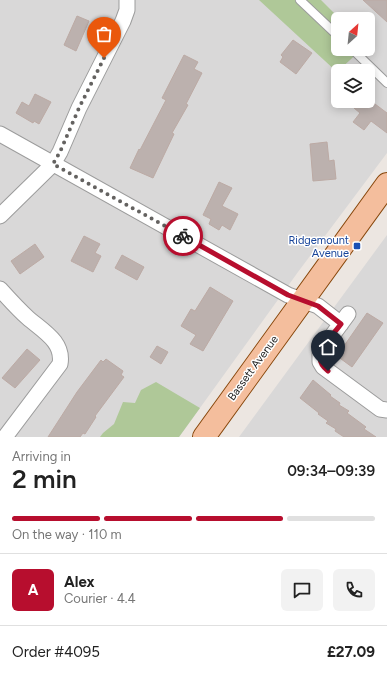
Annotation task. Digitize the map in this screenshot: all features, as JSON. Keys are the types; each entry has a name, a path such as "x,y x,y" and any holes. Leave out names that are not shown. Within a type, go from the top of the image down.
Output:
{"main road":[{"name":"Bassett Avenue","path":"204,437 387,184"}],"street":[{"path":"0,216 53,164 60,152 79,108 123,21 127,10 127,0"},
{"path":"0,134 288,295 318,306 345,319 320,352 320,362 323,367 380,409 387,410"},
{"path":"0,289 28,318 52,338 62,356 60,364 5,437"}],"lane":[{"path":"300,0 331,29"},
{"path":"359,56 387,83"}],"shaded area":[{"path":"0,0 387,0 387,153 298,272 179,437 0,437"},
{"path":"387,235 387,437 239,437"}],"green space":[{"path":"259,0 321,0 333,12 331,12 331,56 354,56 346,64 331,64 331,67"},
{"path":"156,382 200,408 179,437 100,437 114,424 123,402 135,403 141,390"}],"building":[{"path":"363,0 387,0 387,22"},
{"path":"77,16 89,21 76,51 64,45"},
{"path":"293,40 312,53 296,74 280,62 283,57 281,55"},
{"path":"184,55 198,62 194,69 202,73 186,104 188,105 172,133 174,134 153,178 130,168 166,100 162,98"},
{"path":"35,94 51,102 39,124 34,121 33,123 16,113 22,102 29,106"},
{"path":"375,104 387,113 387,133 371,121 364,130 353,122 360,113 354,108 375,108"},
{"path":"327,142 329,161 334,160 336,179 313,181 310,144"},
{"path":"219,182 232,188 222,206 238,214 230,230 222,225 219,230 209,224 211,219 203,215"},
{"path":"84,236 100,244 95,253 101,256 93,272 71,261"},
{"path":"35,244 44,257 20,274 11,261"},
{"path":"122,255 144,267 137,280 115,268"},
{"path":"210,287 233,301 203,351 190,344 196,335 181,326 191,309 195,311"},
{"path":"367,313 383,323 352,367 337,356"},
{"path":"157,346 168,352 161,364 150,357"},
{"path":"27,349 40,360 15,388 2,378"},
{"path":"106,359 123,371 121,375 124,377 95,416 96,417 85,434 83,433 80,437 48,437 77,392 101,360 103,362"},
{"path":"313,380 340,403 339,405 349,411 347,413 366,427 364,429 376,437 344,437 335,431 336,429 326,423 328,421 300,398"}],"way so far":[{"path":"104,58 53,164 183,236"}],"place":[{"name":"Ridgemount Avenue","path":"357,246"}],"route":[{"path":"183,236 288,295 318,306 341,324 320,352 320,362 328,371"}]}
